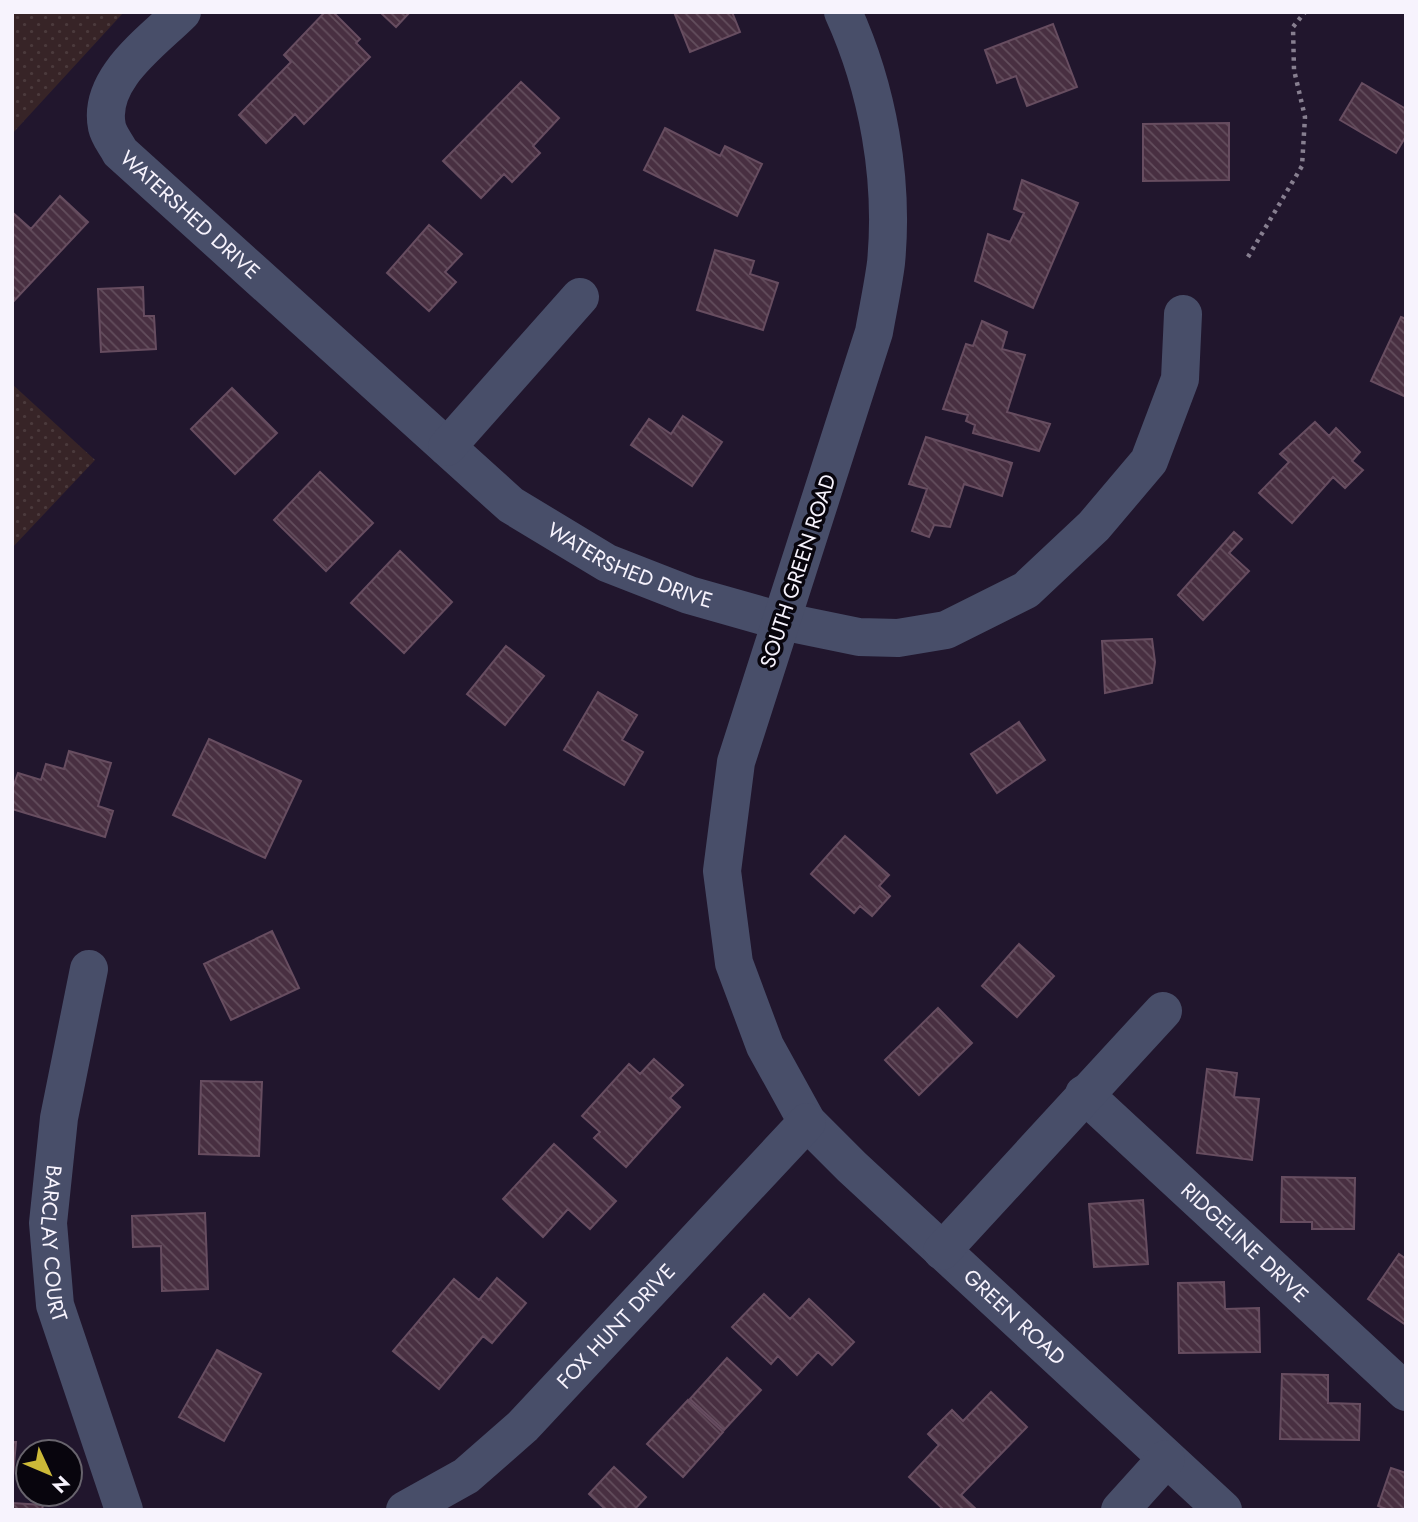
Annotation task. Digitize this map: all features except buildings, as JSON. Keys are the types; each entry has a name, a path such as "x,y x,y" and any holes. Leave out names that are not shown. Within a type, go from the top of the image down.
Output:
{"street":[{"name":"WATERSHED DRIVE","path":"182,12 122,71 106,102 107,129 120,152 511,505 607,563 688,595 781,621 859,637 898,638 946,630 1026,590 1094,526 1149,461 1180,379 1183,314"},
{"name":"SOUTH GREEN ROAD","path":"807,1122 765,1046 734,963 722,871 736,762 874,331 886,262 888,182 875,106 856,40 844,12"},
{"path":"447,447 580,297"},
{"name":"BARCLAY COURT","path":"89,970 60,1118 48,1223 55,1306 124,1510"},
{"path":"942,1251 1163,1010"},
{"name":"RIDGELINE DRIVE","path":"1084,1094 1406,1392"},
{"name":"GREEN ROAD","path":"807,1122 942,1251 1223,1510"},
{"name":"FOX HUNT DRIVE","path":"405,1510 466,1476 523,1426 807,1122"},
{"path":"1120,1510 1166,1459"}],"path":[{"path":"1248,257 1302,166 1305,117 1294,70 1293,27 1305,12"}],"shaded area":[{"path":"12,12 124,12 12,134"},
{"path":"12,384 95,460 12,548"}]}
